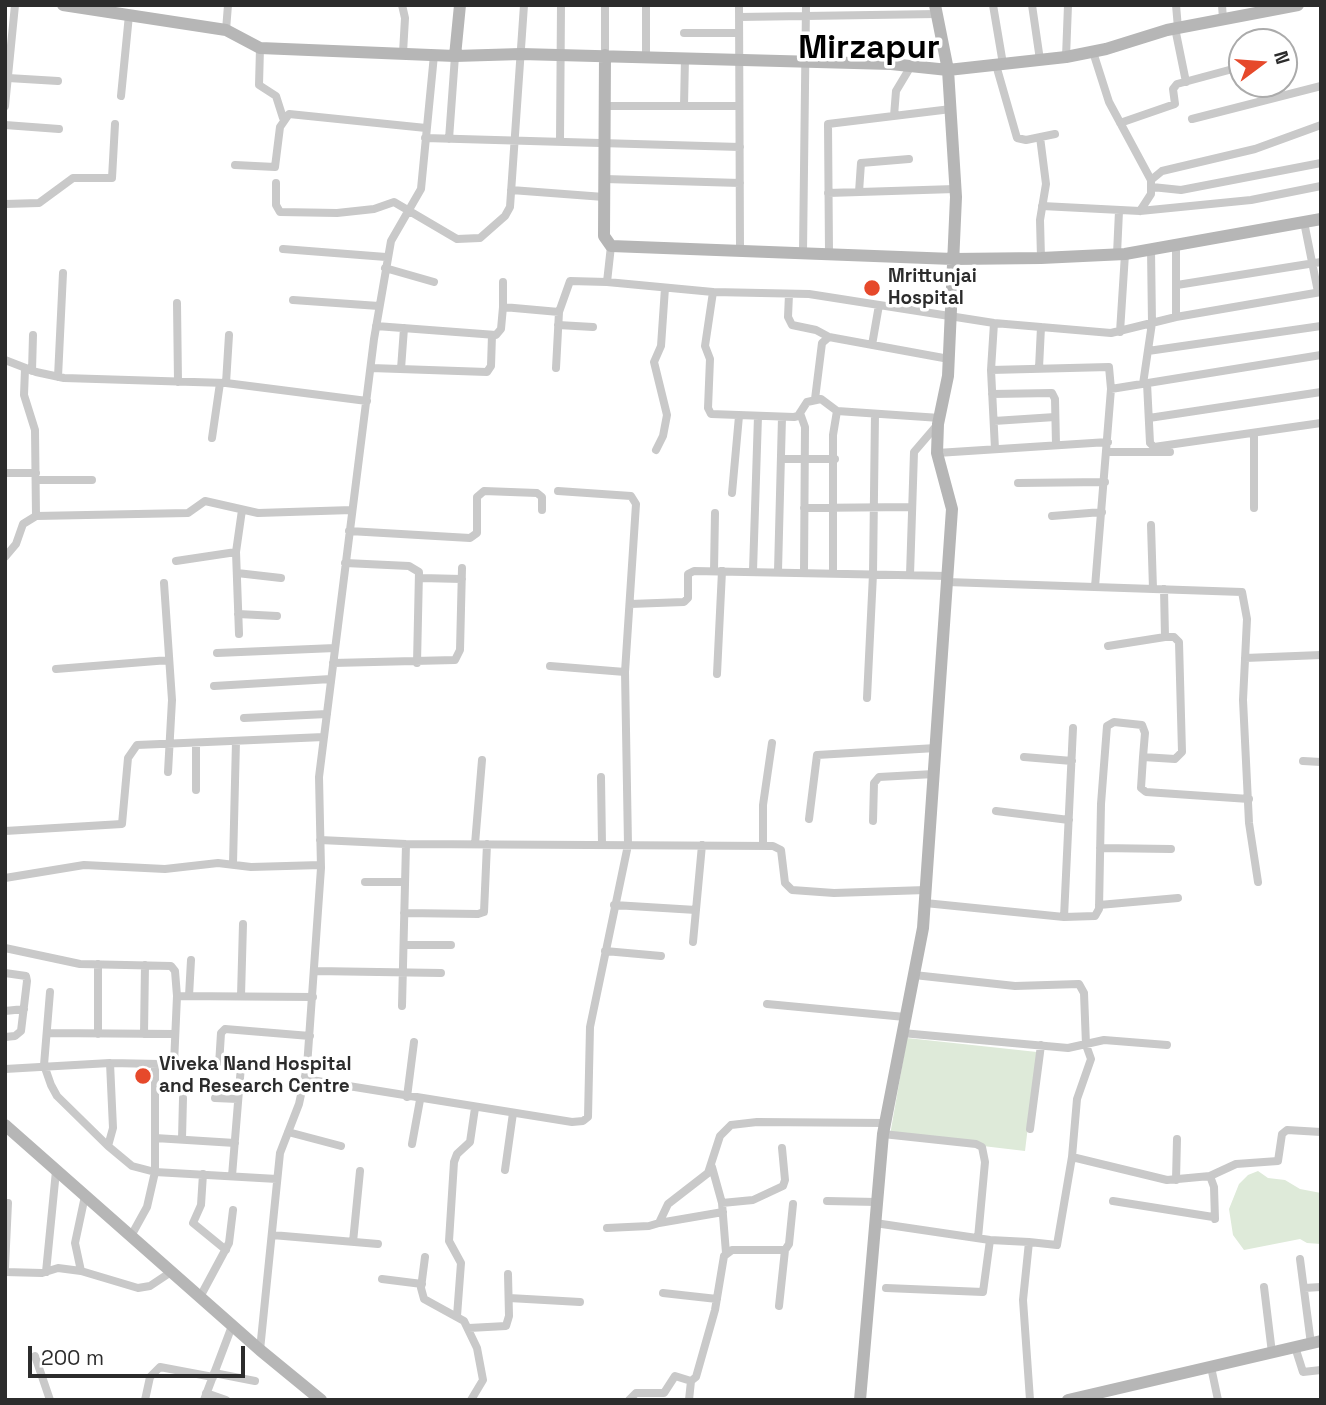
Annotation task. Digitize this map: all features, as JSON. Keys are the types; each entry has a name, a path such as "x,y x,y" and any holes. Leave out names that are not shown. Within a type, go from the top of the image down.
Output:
{"street":[{"path":"5,106 15,5"},
{"path":"226,30 228,5"},
{"path":"402,5 405,18 404,53"},
{"path":"449,139 460,5"},
{"path":"276,183 276,205 280,212 337,213 374,209 390,202 457,239 480,238 508,213 524,5"},
{"path":"560,141 561,5"},
{"path":"605,5 604,236 611,246 607,282"},
{"path":"646,5 646,57"},
{"path":"739,5 740,249"},
{"path":"803,252 806,5"},
{"path":"993,5 1000,64 1014,133 1021,140 1055,134"},
{"path":"1032,5 1040,60"},
{"path":"1066,57 1068,5"},
{"path":"1176,5 1186,82"},
{"path":"1222,5 1223,19"},
{"path":"71,6 226,30 260,48 455,56 606,55 911,66 948,70 1093,52 1177,28 1223,19 1247,10 1291,6"},
{"path":"739,17 936,10 948,70 955,189 953,259 948,359 937,453 952,509 925,897 914,975 884,1129 860,1400"},
{"path":"121,96 128,15"},
{"path":"684,33 739,33"},
{"path":"235,164 275,167 283,118 276,96 259,85 260,48"},
{"path":"1093,52 1109,103 1151,183 1181,190 1321,163"},
{"path":"260,1350 280,1153 307,1067 321,865 319,777 376,326 386,257 391,241 421,189 434,55"},
{"path":"684,106 685,58"},
{"path":"894,116 896,91 911,66"},
{"path":"1119,123 1175,104 1174,86 1228,70"},
{"path":"8,78 58,81"},
{"path":"1192,119 1321,86"},
{"path":"605,106 740,106"},
{"path":"829,253 828,124 951,109"},
{"path":"283,118 298,113 426,128"},
{"path":"5,204 39,203 77,177 112,178 115,124"},
{"path":"5,125 59,129"},
{"path":"1140,211 1151,183 1162,171 1255,149 1321,125"},
{"path":"1040,137 1046,184 1042,206 1041,258"},
{"path":"425,138 740,147"},
{"path":"859,192 861,163 909,159"},
{"path":"604,179 740,183"},
{"path":"1042,206 1140,211 1251,200 1321,186"},
{"path":"828,193 955,189"},
{"path":"511,190 604,197"},
{"path":"1119,211 1120,332"},
{"path":"611,246 953,259 1041,258 1121,254 1321,219"},
{"path":"556,368 559,312 570,281 713,292 789,294 994,323 1120,332 1176,317 1319,292 1317,263 1304,222"},
{"path":"1176,317 1177,245"},
{"path":"284,249 386,257"},
{"path":"1151,249 1152,323 1145,384 1151,449"},
{"path":"1177,285 1317,263"},
{"path":"385,268 433,282"},
{"path":"58,377 63,273"},
{"path":"376,326 492,335 501,330 503,282"},
{"path":"656,450 663,436 667,415 654,362 662,346 665,288"},
{"path":"713,292 705,346 710,359 708,408 715,415 782,417 800,414"},
{"path":"789,294 788,317 792,324 816,330 829,337 948,359"},
{"path":"293,300 379,306"},
{"path":"177,303 178,382"},
{"path":"872,345 879,305"},
{"path":"502,307 559,312"},
{"path":"994,323 991,370 995,449"},
{"path":"558,325 593,327"},
{"path":"1147,351 1321,326"},
{"path":"1039,368 1041,327"},
{"path":"401,369 404,328"},
{"path":"33,335 24,394 34,422 36,516"},
{"path":"212,438 229,335"},
{"path":"371,368 487,372 491,366 492,335"},
{"path":"815,399 822,343 829,337"},
{"path":"1111,389 1321,355"},
{"path":"5,360 29,370 58,377 223,383 367,401"},
{"path":"991,370 1107,365 1111,389 1095,587"},
{"path":"1149,418 1321,392"},
{"path":"992,394 1052,393 1056,446"},
{"path":"804,571 806,428 800,414 803,406 815,399 826,400 837,411 939,421"},
{"path":"833,572 834,435 837,411"},
{"path":"867,698 873,573 875,414"},
{"path":"732,494 739,416"},
{"path":"753,571 758,416"},
{"path":"778,571 782,417"},
{"path":"994,421 1055,417"},
{"path":"910,575 914,452 939,421"},
{"path":"1107,452 1151,449 1321,423"},
{"path":"1254,433 1254,508"},
{"path":"937,453 1108,442"},
{"path":"1151,449 1170,452"},
{"path":"781,459 835,458"},
{"path":"5,473 92,480"},
{"path":"1017,482 1105,482"},
{"path":"349,531 470,538 477,533 477,498 484,491 537,493 542,497 542,510"},
{"path":"305,1079 420,1100 579,1122 588,1117 590,1027 628,845 625,672 636,500 631,496 558,491"},
{"path":"5,557 16,544 23,524 36,516 188,513 205,502 268,513 313,509 352,510"},
{"path":"804,509 912,507"},
{"path":"239,634 236,552 242,510"},
{"path":"1052,516 1102,512"},
{"path":"715,513 718,674"},
{"path":"1151,525 1153,589"},
{"path":"176,561 236,552"},
{"path":"345,563 415,567 421,578 417,663"},
{"path":"333,663 450,663 459,656 463,568"},
{"path":"630,604 684,602 688,598 690,572 718,571 873,573 1095,587 1242,592 1247,619 1243,700 1249,828 1258,883"},
{"path":"237,573 281,578"},
{"path":"421,578 462,579"},
{"path":"164,583 169,660 170,744 167,772"},
{"path":"1164,589 1165,637"},
{"path":"238,614 277,616"},
{"path":"1108,646 1165,637 1174,637 1179,642 1182,752 1175,759 1143,757"},
{"path":"217,653 335,648"},
{"path":"1245,658 1321,655"},
{"path":"56,669 169,660"},
{"path":"550,666 625,672"},
{"path":"214,686 331,679"},
{"path":"244,718 327,715"},
{"path":"320,840 406,844 773,846 781,850 785,883 792,890 925,897 1064,916 1095,916 1099,905 1107,726 1114,722 1142,725 1145,733 1140,784 1146,792 1249,799"},
{"path":"1064,916 1073,728"},
{"path":"5,831 121,824 130,752 137,746 324,737"},
{"path":"233,864 236,741"},
{"path":"196,743 197,790"},
{"path":"763,846 763,805 772,743"},
{"path":"809,819 817,755 936,748"},
{"path":"1024,757 1072,761"},
{"path":"475,844 482,760"},
{"path":"1303,761 1321,762"},
{"path":"873,821 874,783 879,777 934,774"},
{"path":"601,777 602,845"},
{"path":"996,811 1069,820"},
{"path":"402,1006 406,844"},
{"path":"404,913 484,912 487,844"},
{"path":"693,942 702,845"},
{"path":"1100,848 1171,849"},
{"path":"5,878 84,866 170,869 190,864 257,867 321,865"},
{"path":"365,882 405,882"},
{"path":"1099,905 1178,898"},
{"path":"614,905 696,910"},
{"path":"242,996 243,924"},
{"path":"404,946 451,945"},
{"path":"5,948 98,964 166,965 174,968 177,996 174,1064"},
{"path":"605,951 661,956"},
{"path":"189,996 191,960"},
{"path":"98,964 98,1034"},
{"path":"144,1034 145,965"},
{"path":"315,971 441,973"},
{"path":"5,973 27,978 21,1031 5,1037"},
{"path":"875,1223 990,1240 1057,1245 1072,1157 1077,1098 1091,1063 1086,1045 1084,993 1080,984 1015,986 914,975"},
{"path":"50,992 44,1065 54,1092 108,1146 137,1168 277,1179"},
{"path":"177,996 313,997"},
{"path":"767,1004 905,1017"},
{"path":"5,1011 24,1009"},
{"path":"219,1065 221,1033 225,1029 310,1036"},
{"path":"902,1032 1068,1048 1104,1040 1167,1045"},
{"path":"47,1033 175,1034"},
{"path":"407,1097 414,1042"},
{"path":"1030,1129 1041,1045"},
{"path":"5,1069 110,1063 307,1067"},
{"path":"108,1146 113,1128 110,1063"},
{"path":"131,1236 147,1207 155,1171 155,1064"},
{"path":"232,1176 241,1066"},
{"path":"182,1139 183,1098"},
{"path":"215,1098 238,1099"},
{"path":"412,1144 420,1100"},
{"path":"457,1316 461,1263 449,1241 454,1162 457,1154 470,1142 475,1108"},
{"path":"505,1170 513,1113"},
{"path":"690,1400 691,1381 696,1377 726,1253 723,1207 712,1167 720,1136 731,1125 739,1123 884,1129 976,1144 982,1147 985,1162 978,1238"},
{"path":"5,1125 260,1350 321,1400"},
{"path":"1072,1157 1176,1180 1210,1176 1236,1164 1278,1161 1282,1134 1287,1130 1321,1132"},
{"path":"288,1132 341,1146"},
{"path":"155,1138 235,1143"},
{"path":"1176,1180 1177,1139"},
{"path":"607,1227 649,1226 753,1200 783,1186 785,1180 782,1148"},
{"path":"659,1223 668,1204 712,1167"},
{"path":"46,1272 56,1171"},
{"path":"353,1242 360,1171"},
{"path":"203,1174 201,1205 193,1223 226,1250"},
{"path":"1113,1201 1214,1218 1214,1187 1210,1176"},
{"path":"80,1271 75,1243 85,1196"},
{"path":"827,1201 877,1202"},
{"path":"8,1203 5,1269 46,1272 58,1268 80,1271 138,1288 150,1286 171,1272"},
{"path":"779,1306 793,1203"},
{"path":"200,1297 226,1250 233,1210"},
{"path":"272,1235 378,1244"},
{"path":"886,1288 983,1292 990,1240"},
{"path":"1029,1242 1023,1300 1030,1400"},
{"path":"726,1253 785,1250"},
{"path":"425,1257 422,1284 424,1299 457,1316 469,1328 483,1375 471,1400"},
{"path":"1068,1400 1316,1342 1300,1259"},
{"path":"469,1328 506,1325 508,1274"},
{"path":"382,1279 422,1284"},
{"path":"1264,1287 1272,1353"},
{"path":"1304,1288 1321,1287"},
{"path":"663,1293 717,1298"},
{"path":"509,1298 580,1302"},
{"path":"226,1400 205,1396 233,1326"},
{"path":"1295,1347 1303,1372 1321,1370"},
{"path":"35,1356 50,1400"},
{"path":"145,1400 150,1377 160,1367 255,1381"},
{"path":"1211,1367 1218,1400"},
{"path":"629,1400 636,1393 664,1393 675,1376 691,1381"}],"green space":[{"path":"907,1038 1037,1052 1025,1151 890,1135"},
{"path":"1258,1171 1268,1178 1285,1180 1300,1189 1321,1193 1321,1244 1307,1243 1300,1239 1244,1250 1233,1235 1229,1209 1239,1184 1248,1175"}],"place":[{"name":"Mrittunjai Hospital","path":"872,288"},
{"name":"Viveka Nand Hospital and Research Centre","path":"143,1076"}],"district":[{"name":"Mirzapur","path":"869,49"}]}
